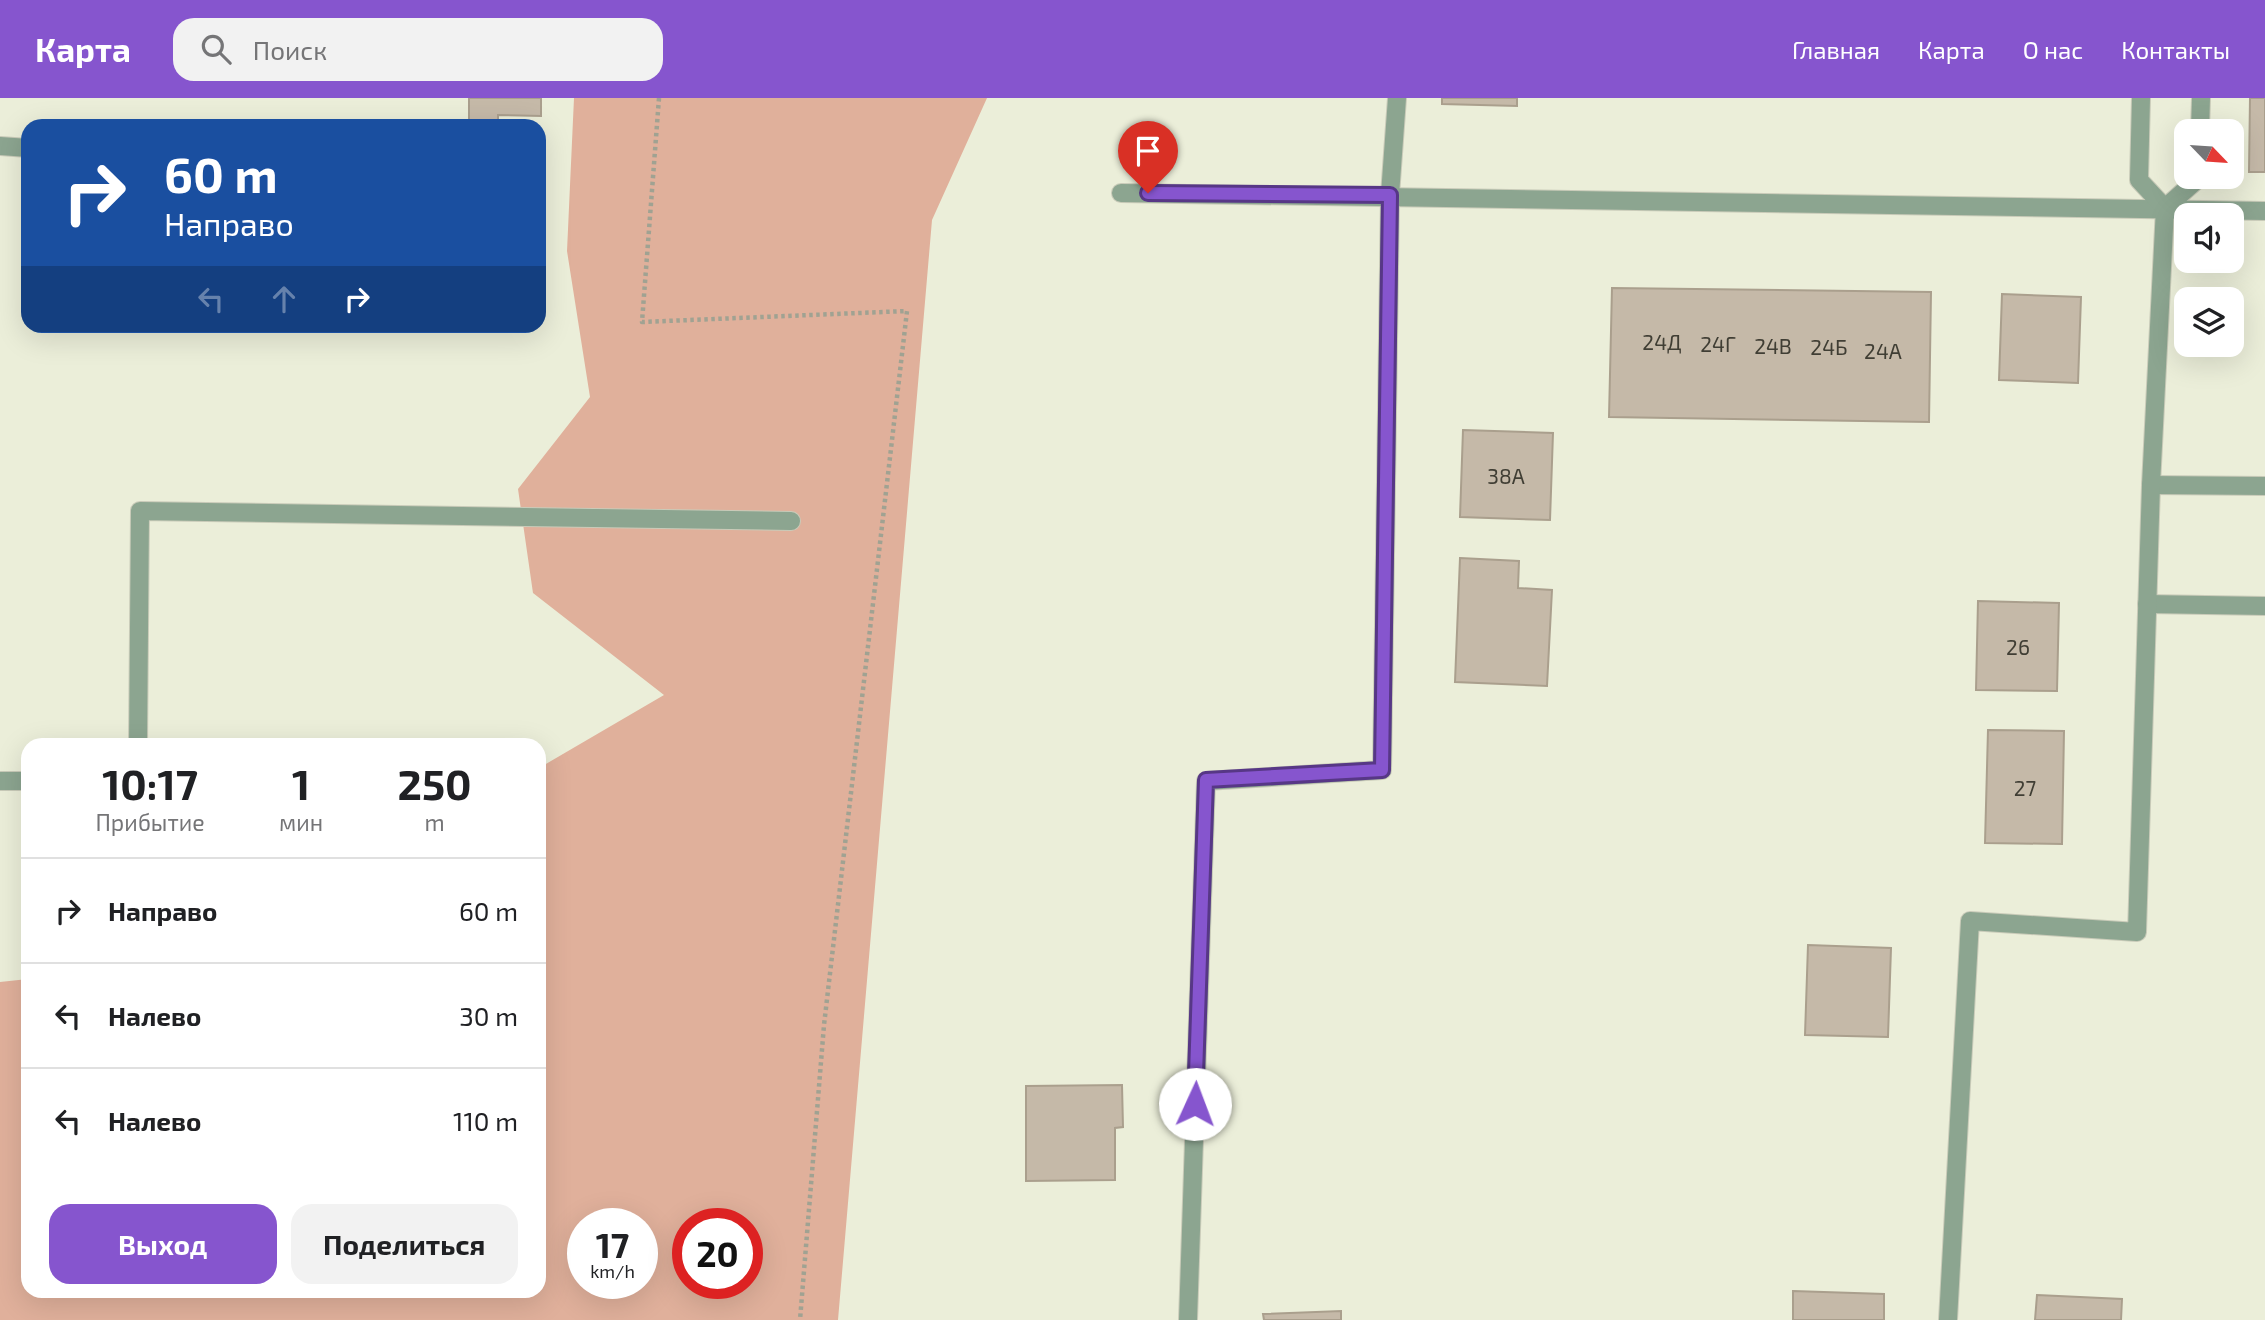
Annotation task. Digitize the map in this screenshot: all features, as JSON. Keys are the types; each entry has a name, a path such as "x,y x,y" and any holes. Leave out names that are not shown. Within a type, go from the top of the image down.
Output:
{"lane":[{"path":"1188,1320 1206,780 1382,770 1390,195 1396,98"},
{"path":"2141,98 2139,180 2165,208"},
{"path":"2200,119 2201,98"},
{"path":"0,146 21,148"},
{"path":"1948,1320 1969,921 2137,932 2151,485 2165,208 2186,189"},
{"path":"1121,193 1390,195 2265,211"},
{"path":"2151,485 2265,486"},
{"path":"138,738 140,512 791,521"},
{"path":"2147,604 2265,606"},
{"path":"0,781 21,780"}],"path":[{"path":"659,98 642,321 906,311 824,1025 800,1320"}],"shaded area":[{"path":"574,98 987,98 932,220 838,1320 0,1320 0,982 21,980 21,1298 546,1298 546,764 664,695 533,593 518,489 590,397 567,251"}],"building":[{"path":"469,98 541,98 541,116 498,115 498,119 469,119"},
{"path":"1442,98 1517,98 1517,106 1442,104"},
{"path":"2250,98 2265,98 2265,172 2249,172"},
{"path":"1612,288 1931,292 1929,422 1609,417"},
{"path":"2002,294 2081,297 2078,383 1999,380"},
{"path":"1463,430 1553,433 1550,520 1460,517"},
{"path":"1460,558 1519,561 1518,588 1552,590 1547,686 1455,682"},
{"path":"1978,601 2059,603 2057,691 1976,690"},
{"path":"1988,730 2064,731 2062,844 1985,843"},
{"path":"1808,945 1891,948 1888,1037 1805,1035"},
{"path":"1122,1085 1123,1127 1115,1128 1115,1180 1026,1181 1026,1086"},
{"path":"1793,1291 1884,1294 1884,1320 1793,1320"},
{"path":"2037,1295 2122,1299 2121,1320 2035,1320"},
{"path":"1341,1311 1341,1320 1264,1320 1263,1314"}],"route":[{"path":"1148,193 1390,195 1382,770 1206,780 1195,1104"}]}
